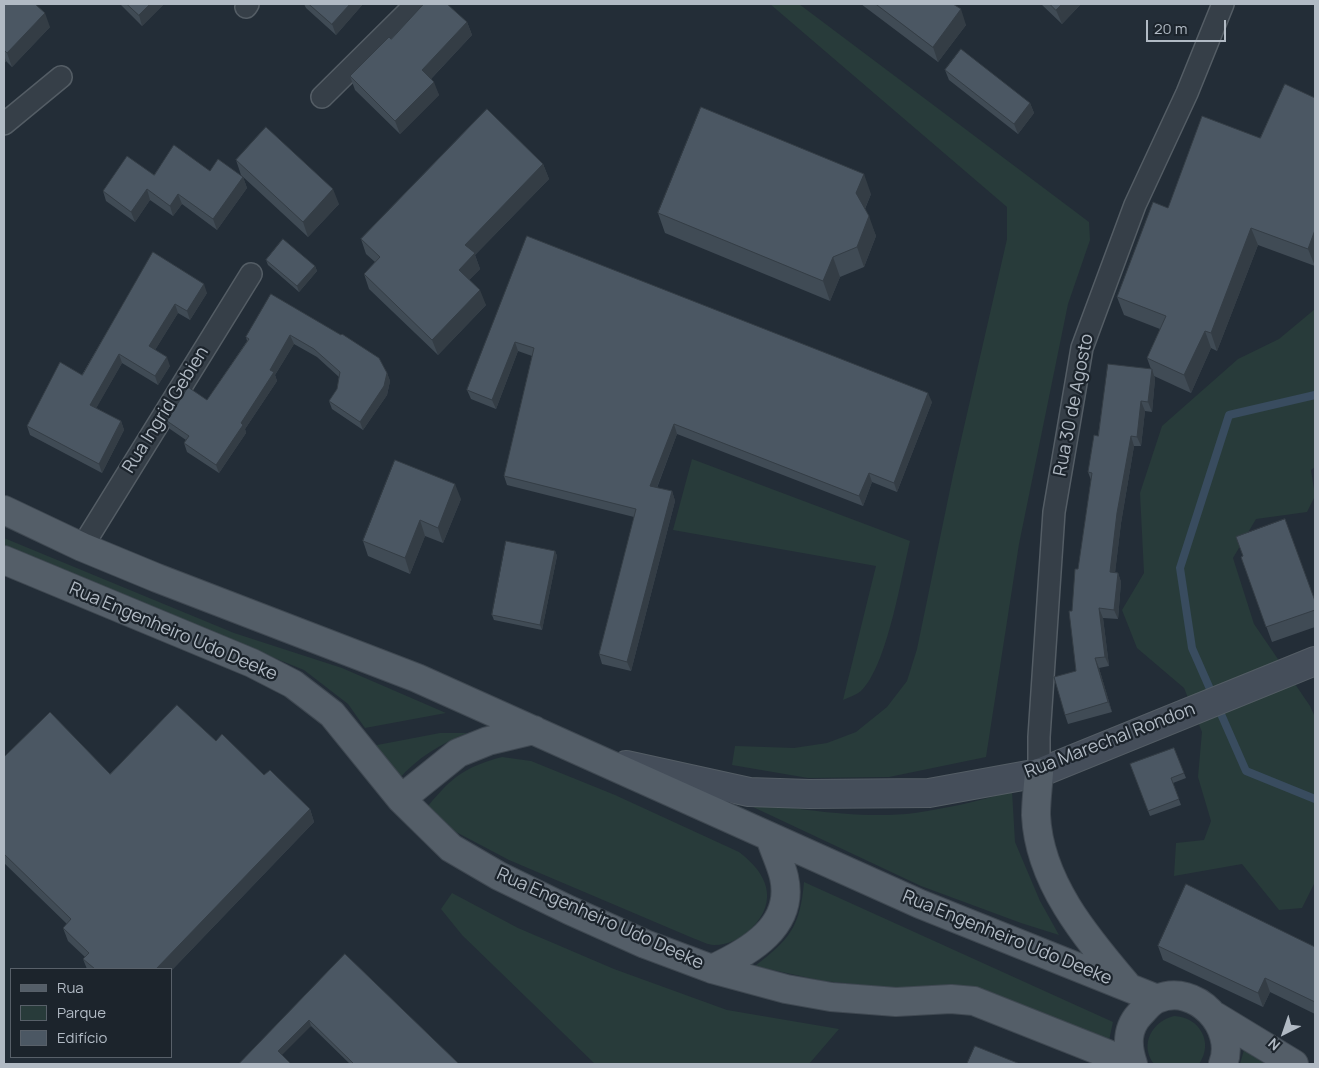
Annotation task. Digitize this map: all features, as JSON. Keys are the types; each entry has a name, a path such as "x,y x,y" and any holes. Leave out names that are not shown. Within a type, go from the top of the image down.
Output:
{"main road":[{"name":"Rua Engenheiro Udo Deeke","path":"4,510 82,547 417,678 920,904 1156,999"},
{"name":"Rua Engenheiro Udo Deeke","path":"4,560 252,662 293,684 332,714 401,799 451,848 499,876 645,944 712,970 786,989 832,997 896,1002 951,999 974,1001 1133,1064"},
{"name":"Rua Marechal Rondon","path":"602,760 749,792 809,794 929,793 1040,772 1315,661"},
{"path":"401,799 458,753 488,741 534,730"},
{"path":"1040,772 1036,815 1045,860 1064,902 1092,944 1128,987"},
{"path":"712,970 742,956 766,938 782,914 784,878 770,837"},
{"path":"1133,1064 1127,1043 1130,1029 1137,1017 1156,999 1168,996 1191,1000 1294,1064"},
{"path":"1215,1016 1224,1030 1227,1041 1227,1053 1222,1064"}],"street":[{"path":"322,97 416,4"},
{"name":"Rua 30 de Agosto","path":"1040,772 1039,737 1054,512 1082,348 1134,206 1187,92 1223,4"},
{"path":"4,124 61,77"},
{"name":"Rua Ingrid Gebien","path":"82,547 251,274"}],"green space":[{"path":"770,4 799,4 1089,222 1090,240 1068,304 1019,544 986,757 889,777 808,778 732,765 735,746 794,748 827,743 856,732 887,707 907,681 917,649 953,475 1007,239 1007,207"},
{"path":"1315,309 1315,467 1311,470 1315,496 1307,512 1256,519 1233,558 1254,624 1310,706 1315,717 1315,882 1302,908 1279,910 1242,864 1174,876 1176,843 1204,840 1211,821 1198,777 1202,732 1184,688 1137,648 1122,610 1144,573 1140,493 1162,426 1238,359 1279,339"},
{"path":"692,459 910,541 886,642 870,679 861,691 843,700 876,566 673,530"},
{"path":"4,538 234,633 342,668 446,713 365,728 348,704 304,670 4,548"},
{"path":"440,733 467,733 430,752 398,780 372,746"},
{"path":"502,757 531,761 615,795 739,852 757,869 766,887 767,897 760,918 740,938 720,945 707,944 509,860 456,832 428,806 460,774 478,765"},
{"path":"1012,791 1015,842 1040,901 1059,935 921,886 736,799 826,812 894,815 952,806"},
{"path":"804,882 1113,1022 1108,1045 904,989 823,981 755,966 777,948 791,931 800,910"},
{"path":"452,893 518,928 614,969 727,1010 839,1029 809,1064 595,1064 462,935 441,909"},
{"path":"1174,1016 1183,1017 1191,1021 1202,1032 1205,1048 1199,1064 1154,1064 1150,1057 1148,1042 1154,1028 1159,1023"},
{"path":"1244,1050 1265,1064 1240,1064"}],"building":[{"path":"4,4 35,4 45,13 7,53 4,50"},
{"path":"127,4 150,4 139,15"},
{"path":"309,4 350,4 332,24"},
{"path":"424,4 447,4 467,22 422,70 434,82 395,121 350,76 389,37 391,39"},
{"path":"876,4 953,4 961,9 933,47"},
{"path":"1050,4 1062,4 1056,10"},
{"path":"961,49 1030,103 1014,124 945,70"},
{"path":"1285,84 1315,98 1315,230 1308,249 1251,228 1211,333 1205,331 1184,375 1147,358 1166,316 1117,297 1153,202 1168,208 1202,116 1260,138"},
{"path":"701,107 864,174 856,193 869,216 857,247 833,257 823,281 658,213"},
{"path":"487,109 543,164 465,245 475,253 459,270 480,290 432,340 364,274 380,257 361,239"},
{"path":"266,127 333,189 303,222 236,160"},
{"path":"174,145 210,171 218,159 243,177 213,219 178,194 170,206 147,189 131,212 103,191 127,156 154,175"},
{"path":"527,236 928,393 894,483 869,473 859,496 674,424 650,486 672,491 627,662 599,654 636,509 504,476 534,348 515,342 492,400 467,390"},
{"path":"283,239 315,266 297,286 266,260"},
{"path":"153,252 204,284 187,311 175,304 149,346 167,357 155,376 119,354 90,405 121,421 99,464 27,426 60,362 82,375"},
{"path":"271,294 342,334 379,358 387,373 384,386 360,422 329,401 337,389 340,372 314,349 290,335 270,370 274,372 241,423 243,425 216,465 184,443 189,436 167,421 188,387 207,400 249,339 246,337"},
{"path":"1108,364 1152,369 1148,402 1141,401 1137,437 1131,436 1117,513 1110,572 1118,573 1114,610 1099,608 1105,657 1095,658 1108,702 1065,715 1054,677 1076,671 1069,611 1072,611 1075,569 1078,569 1092,473 1088,472 1094,435 1098,436"},
{"path":"395,460 455,484 438,528 420,520 405,558 363,541"},
{"path":"1285,519 1315,601 1315,610 1266,627 1241,557 1243,556 1236,537"},
{"path":"506,541 555,551 540,625 492,615"},
{"path":"177,705 216,741 222,734 264,775 270,770 310,809 157,968 94,968 83,959 89,953 63,928 71,919 4,854 4,757 50,712 110,774"},
{"path":"1174,748 1184,773 1171,778 1179,799 1148,811 1130,764"},
{"path":"1186,884 1315,947 1315,1002 1265,978 1258,993 1158,946"},
{"path":"345,954 459,1064 354,1064 309,1020 278,1051 291,1064 239,1064"},
{"path":"975,1046 1020,1064 967,1064"}],"waterway":[{"path":"1315,395 1229,415 1180,568 1192,648 1246,771 1315,799"}]}
